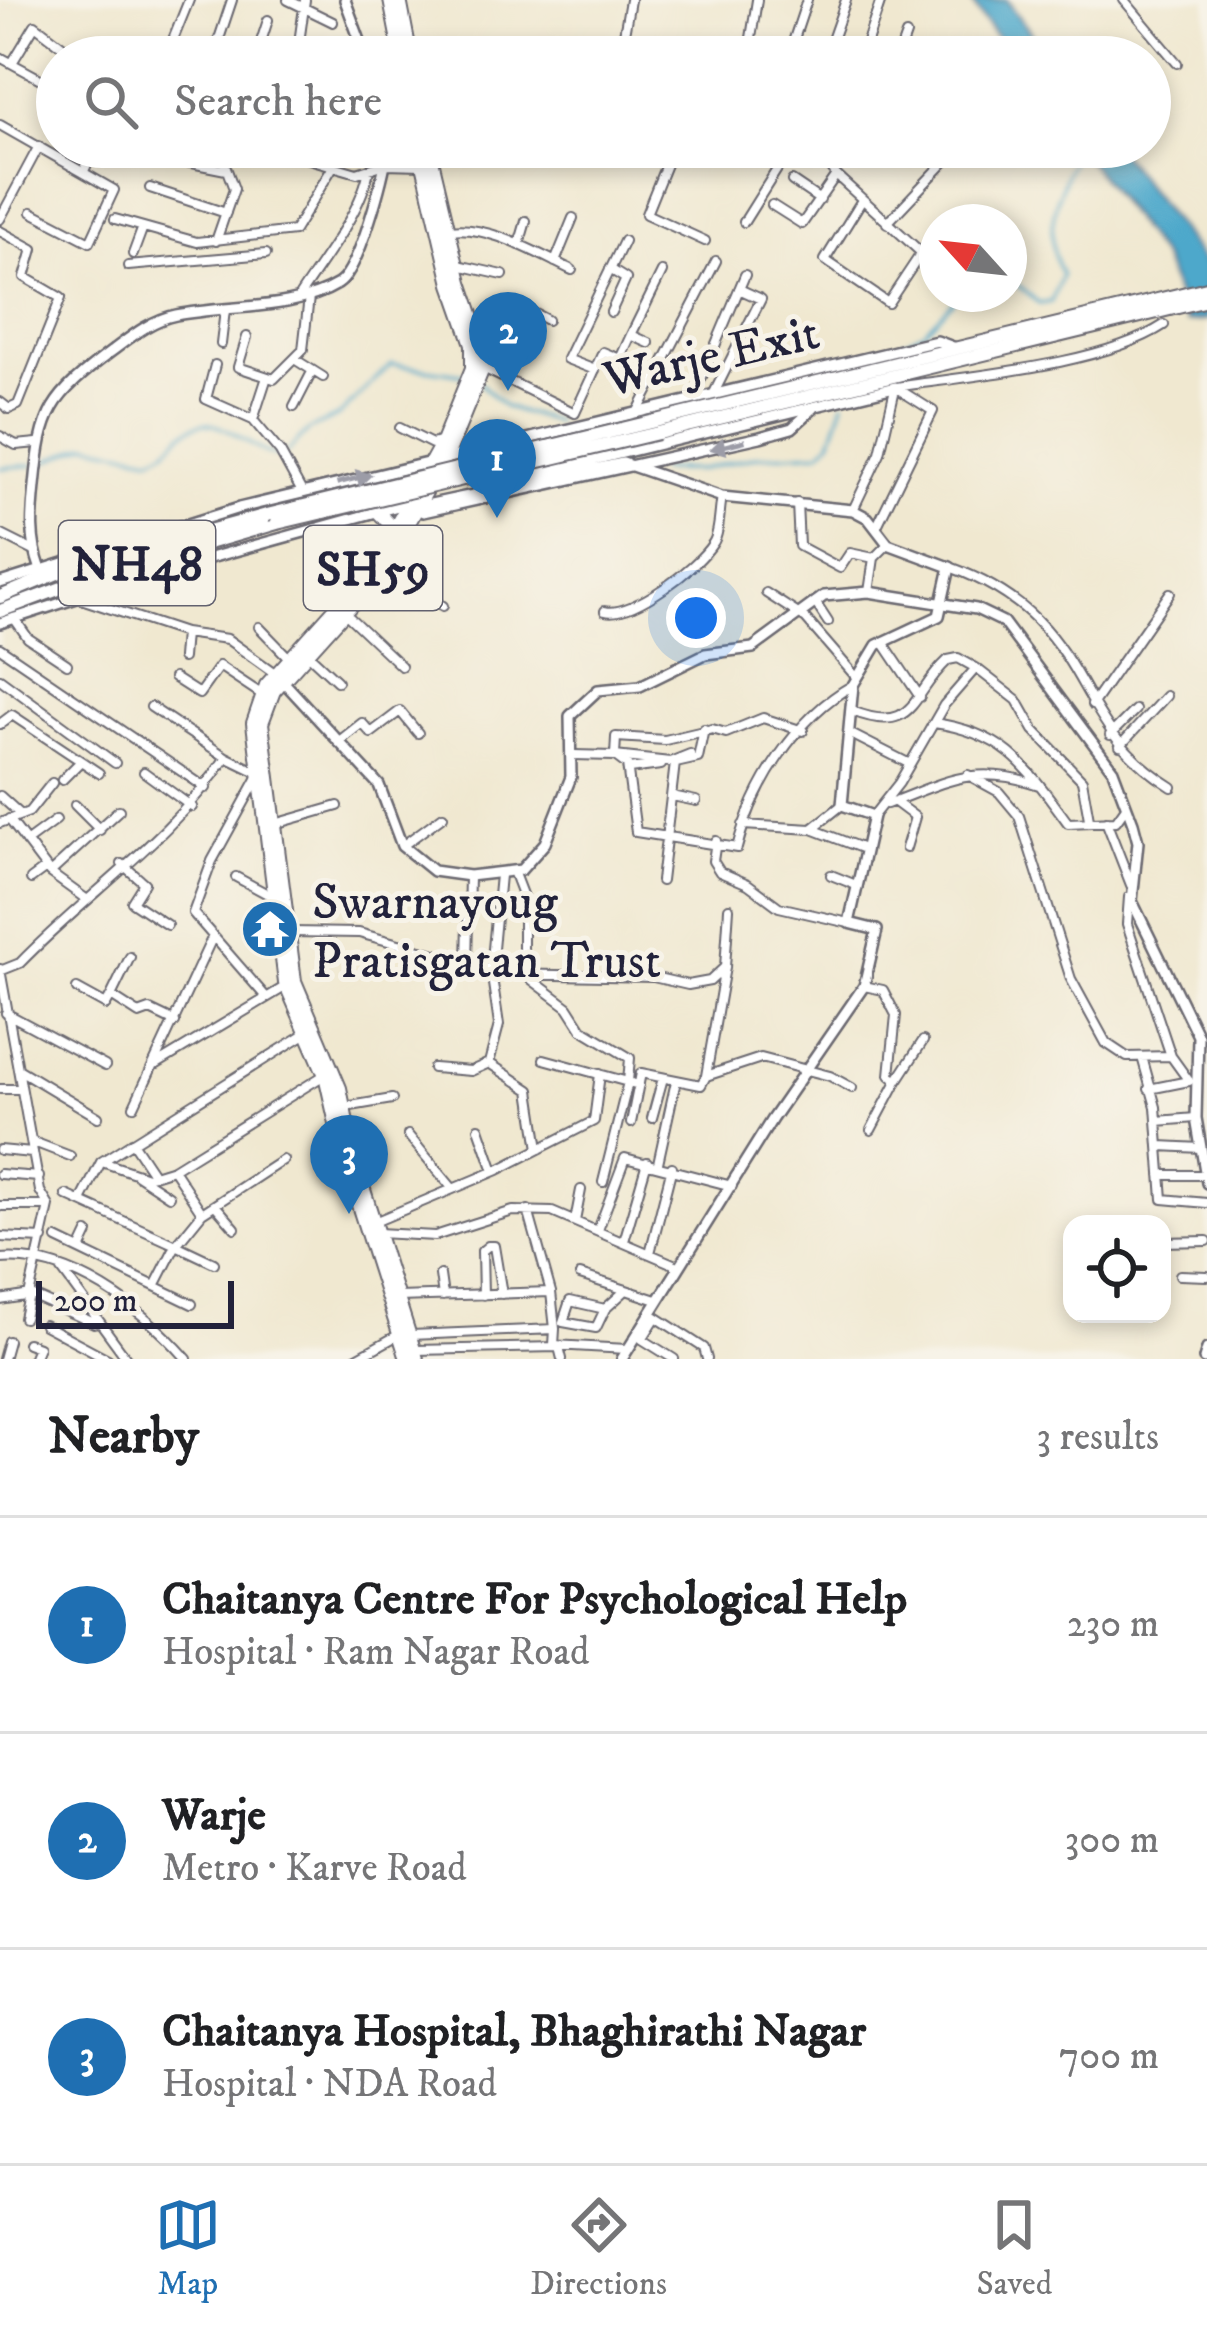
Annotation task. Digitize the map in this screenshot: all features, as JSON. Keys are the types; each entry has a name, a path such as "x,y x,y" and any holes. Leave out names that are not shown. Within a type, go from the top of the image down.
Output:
{"main road":[{"path":"390,0 397,36"},
{"path":"400,0 407,36"},
{"name":"SH59","path":"428,168 476,372"},
{"name":"SH59","path":"405,1334 398,1297 341,1150 329,1072 305,1034 290,984 253,723 261,694 308,654 382,571 476,372 480,334 443,232"},
{"name":"NH48","path":"0,597 60,572 272,519 813,389 890,382 1207,288"},
{"name":"NH48","path":"835,390 874,368 953,347 1207,300"},
{"name":"SH59","path":"411,1354 343,1108 290,984 290,932 275,824 261,774 263,714 290,659 364,579 414,507"},
{"path":"377,511 395,530"},
{"name":"NH48","path":"7,615 123,567 272,519"},
{"path":"123,567 141,577"}],"street":[{"path":"174,36 189,0"},
{"path":"220,36 232,0"},
{"path":"288,0 304,12 333,22"},
{"path":"300,36 305,0"},
{"path":"345,0 358,36"},
{"path":"624,36 630,0"},
{"path":"751,36 757,0"},
{"path":"795,36 807,0"},
{"path":"833,36 846,0"},
{"path":"869,36 881,0"},
{"path":"1124,0 1154,36"},
{"path":"263,36 268,20"},
{"path":"12,64 35,25 49,36"},
{"path":"1171,56 1177,63"},
{"path":"0,57 36,77"},
{"path":"0,125 36,144"},
{"path":"0,218 36,152"},
{"path":"32,212 92,240 114,190 78,168"},
{"path":"216,168 226,170 234,181 216,241"},
{"path":"326,168 372,168"},
{"path":"40,567 34,551 36,447 46,416 69,386 136,332 178,314 305,295 348,273 384,168"},
{"path":"665,168 646,214 705,241"},
{"path":"744,222 778,168"},
{"path":"831,168 919,254"},
{"path":"886,223 939,168"},
{"path":"253,420 266,380 303,350 305,295 349,211 362,200 369,169"},
{"path":"115,219 197,242 294,231 331,170"},
{"path":"772,205 802,224 836,175"},
{"path":"792,181 820,200"},
{"path":"151,188 226,213"},
{"path":"862,200 825,260 888,303 919,256"},
{"path":"555,262 573,218"},
{"path":"519,245 526,221"},
{"path":"133,254 143,226"},
{"path":"0,231 33,249 25,277 61,298 18,406 9,409 0,402"},
{"path":"443,232 519,245 572,270"},
{"path":"595,370 567,358 624,241"},
{"path":"190,262 197,242"},
{"path":"128,266 266,254"},
{"path":"638,411 716,260"},
{"path":"456,265 503,275"},
{"path":"610,269 626,279 611,311"},
{"path":"476,372 575,413 603,352 620,359 662,272"},
{"path":"693,398 746,275"},
{"path":"714,393 761,299 740,289"},
{"path":"220,344 225,310"},
{"path":"480,334 509,332 530,311 547,320"},
{"path":"890,382 1016,369 1131,341 1164,326"},
{"path":"480,334 526,351"},
{"path":"632,334 668,355"},
{"path":"248,337 238,367 266,380"},
{"name":"Warje Exit","path":"0,623 7,615 377,511 414,507 813,389 856,360 937,341 953,347"},
{"path":"296,360 323,377"},
{"path":"215,365 206,399 253,420 280,452 302,492"},
{"path":"294,407 312,372"},
{"path":"853,510 880,453 890,382"},
{"path":"877,527 933,411 890,382"},
{"name":"Warje Exit","path":"835,390 858,396 890,382"},
{"path":"414,507 632,466 792,428 813,389"},
{"name":"Warje Exit","path":"0,583 40,567 443,449 714,393 813,389"},
{"path":"400,428 443,449"},
{"path":"0,436 16,446 36,447"},
{"path":"632,466 722,497 853,510 877,527 888,544 992,583 1037,620 1120,746 1140,767 1172,787"},
{"path":"605,611 623,612 645,604 714,543 722,497"},
{"path":"797,503 796,544 839,568 850,553 874,558"},
{"path":"0,534 34,551"},
{"path":"869,592 874,558 888,544"},
{"path":"803,731 763,718 726,734 704,729 665,740 616,737 615,756 628,770 634,830 737,848 742,825 766,774 855,681 883,641 929,622 946,604 950,566"},
{"path":"382,571 443,606"},
{"path":"766,592 797,615 855,681 842,805 812,829"},
{"path":"77,598 184,633 227,639 280,678 379,785 402,846 433,871 469,875 500,875 533,862 571,777 570,716 588,696 640,686 705,654 753,648 824,596 869,592 989,614 1017,634 1113,770 1138,842 1127,924 1171,1056 1192,1081"},
{"path":"1092,705 1170,593"},
{"path":"815,602 828,622"},
{"path":"346,614 401,666"},
{"path":"7,615 28,638 67,664"},
{"path":"259,627 290,659"},
{"path":"182,658 184,633"},
{"path":"883,641 920,697"},
{"path":"0,648 206,788"},
{"path":"308,654 337,681"},
{"path":"852,711 887,721 900,717 948,660 958,658 1017,700 1034,730 1082,780 1089,819"},
{"path":"174,678 199,694 219,666 261,694"},
{"path":"889,803 934,723 976,668"},
{"path":"0,680 115,764"},
{"path":"1120,746 1166,697"},
{"path":"151,707 226,757 261,774 212,861 193,913 266,997"},
{"path":"1111,735 1135,710"},
{"path":"338,742 362,723 371,733 400,711 418,733"},
{"path":"0,724 12,715 99,773"},
{"path":"934,723 988,734 1031,768 1068,823 1116,820 1126,807"},
{"path":"628,770 698,758 704,729"},
{"path":"851,734 910,764"},
{"path":"573,755 670,762 690,754"},
{"path":"24,1318 49,1206 32,1153 3,1011 0,970 20,963 122,864 192,807 226,757"},
{"path":"4,821 22,816 80,761"},
{"path":"661,881 675,763"},
{"path":"144,772 192,807"},
{"path":"850,922 873,816 889,803 937,781 968,775 1013,776 1040,785"},
{"path":"968,775 999,792 1018,816 1072,979 1106,1043 1114,1053 1171,1056"},
{"path":"0,796 22,816"},
{"path":"672,796 696,801"},
{"path":"889,803 915,817 906,848"},
{"path":"842,805 873,816"},
{"path":"75,806 100,830"},
{"path":"275,824 338,806"},
{"path":"31,879 100,830 118,810"},
{"path":"402,846 442,816"},
{"path":"26,842 56,820"},
{"path":"4,821 48,871 86,899"},
{"path":"1106,821 1162,971 1195,1025 1192,1081 1206,1179 1161,1175"},
{"path":"742,825 812,829 864,849"},
{"path":"639,1336 678,1266 864,986 877,930 779,907 748,884 720,872 713,861 716,842"},
{"path":"122,864 144,884 132,902 167,925"},
{"path":"513,872 523,897 523,973"},
{"path":"466,964 469,875"},
{"path":"489,1063 499,1025 491,970 500,875"},
{"path":"831,875 856,885"},
{"path":"236,877 277,898"},
{"path":"632,1123 641,1073 701,1085 706,1076 725,967 729,908"},
{"path":"290,932 359,933 466,964 523,973 653,977 688,985 710,981 725,967"},
{"path":"134,1106 212,936"},
{"path":"77,989 106,1005 130,957"},
{"path":"523,973 568,1007 582,1029 630,1058 603,1182"},
{"path":"156,1064 290,984"},
{"path":"864,986 883,990 896,1015 890,1075 897,1081"},
{"path":"111,996 139,1013 149,1010 175,1022"},
{"path":"3,1011 105,1066"},
{"path":"81,1201 101,1162 305,1034"},
{"path":"871,1130 923,1041"},
{"path":"1142,1057 1157,1121 1163,1199 1207,1203"},
{"path":"706,1076 750,1058 852,1088"},
{"path":"544,1059 639,1084"},
{"path":"433,1068 471,1070 489,1063"},
{"path":"489,1063 530,1090 539,1149"},
{"path":"16,1069 98,1117"},
{"path":"136,1174 173,1169 329,1072"},
{"path":"373,1229 594,1121 600,1074"},
{"path":"652,1118 663,1078"},
{"path":"624,1241 676,1081"},
{"path":"1149,1089 1192,1081"},
{"path":"0,1089 20,1089"},
{"path":"343,1108 392,1099"},
{"path":"1157,1121 1196,1118"},
{"path":"479,1129 494,1171"},
{"path":"408,1135 453,1190"},
{"path":"31,1141 70,1156"},
{"path":"132,1142 154,1175"},
{"path":"1160,1146 1201,1148"},
{"path":"0,1150 32,1153"},
{"path":"598,1230 625,1158 732,1186"},
{"path":"155,1286 176,1245 202,1213 283,1160"},
{"path":"101,1162 136,1174 169,1196"},
{"path":"650,1252 672,1167"},
{"path":"173,1169 202,1213"},
{"path":"0,1174 39,1178"},
{"path":"575,1221 581,1190"},
{"path":"66,1195 214,1263"},
{"path":"215,1205 235,1228"},
{"path":"0,1206 49,1206"},
{"path":"373,1229 435,1236 528,1210 575,1221 678,1266"},
{"path":"528,1210 551,1292 554,1345 624,1354 656,1317 708,1352 707,1359"},
{"path":"80,1250 88,1233"},
{"path":"0,1237 43,1239"},
{"path":"57,1239 191,1304"},
{"path":"1171,1242 1207,1241"},
{"path":"483,1295 482,1251 488,1246 494,1246 502,1294"},
{"path":"0,1259 41,1258 60,1268 142,1312 187,1359"},
{"path":"60,1268 124,1356 141,1359"},
{"path":"440,1275 443,1296"},
{"path":"580,1275 657,1300"},
{"path":"1180,1275 1207,1276"},
{"path":"605,1309 570,1301 563,1322 596,1328 605,1309 626,1290"},
{"path":"398,1297 551,1292"},
{"path":"0,1300 31,1294 97,1324"},
{"path":"44,1325 108,1359"},
{"path":"355,1359 405,1334 555,1329"},
{"path":"639,1336 674,1359"},
{"path":"3,1359 8,1341"},
{"path":"27,1342 38,1347 33,1359"},
{"path":"389,1359 559,1347 562,1359"},
{"path":"1204,1359 1207,1349"}],"water":[{"path":"970,0 1007,0 1033,36 996,36"},
{"path":"1094,168 1132,168 1207,266 1207,320 1187,322 1162,258"}],"waterway":[{"path":"1027,293 1040,304 1051,302 1062,275 1052,227 1068,168"},
{"path":"895,346 924,331 942,312"},
{"path":"286,453 309,430 339,416 391,364 467,375"},
{"path":"480,383 504,407 556,422"},
{"path":"660,470 698,470 757,456 820,452 831,441 844,402"},
{"path":"42,463 88,444 151,457 191,428 208,424 277,455"},
{"path":"0,468 33,465"}],"place":[{"name":"Warje","path":"508,391"},
{"name":"Chaitanya Centre For Psychological Help","path":"497,518"},
{"name":"Swarnayoug Pratisgatan Trust","path":"270,929"},
{"name":"Chaitanya Hospital, Bhaghirathi Nagar","path":"349,1214"}]}
